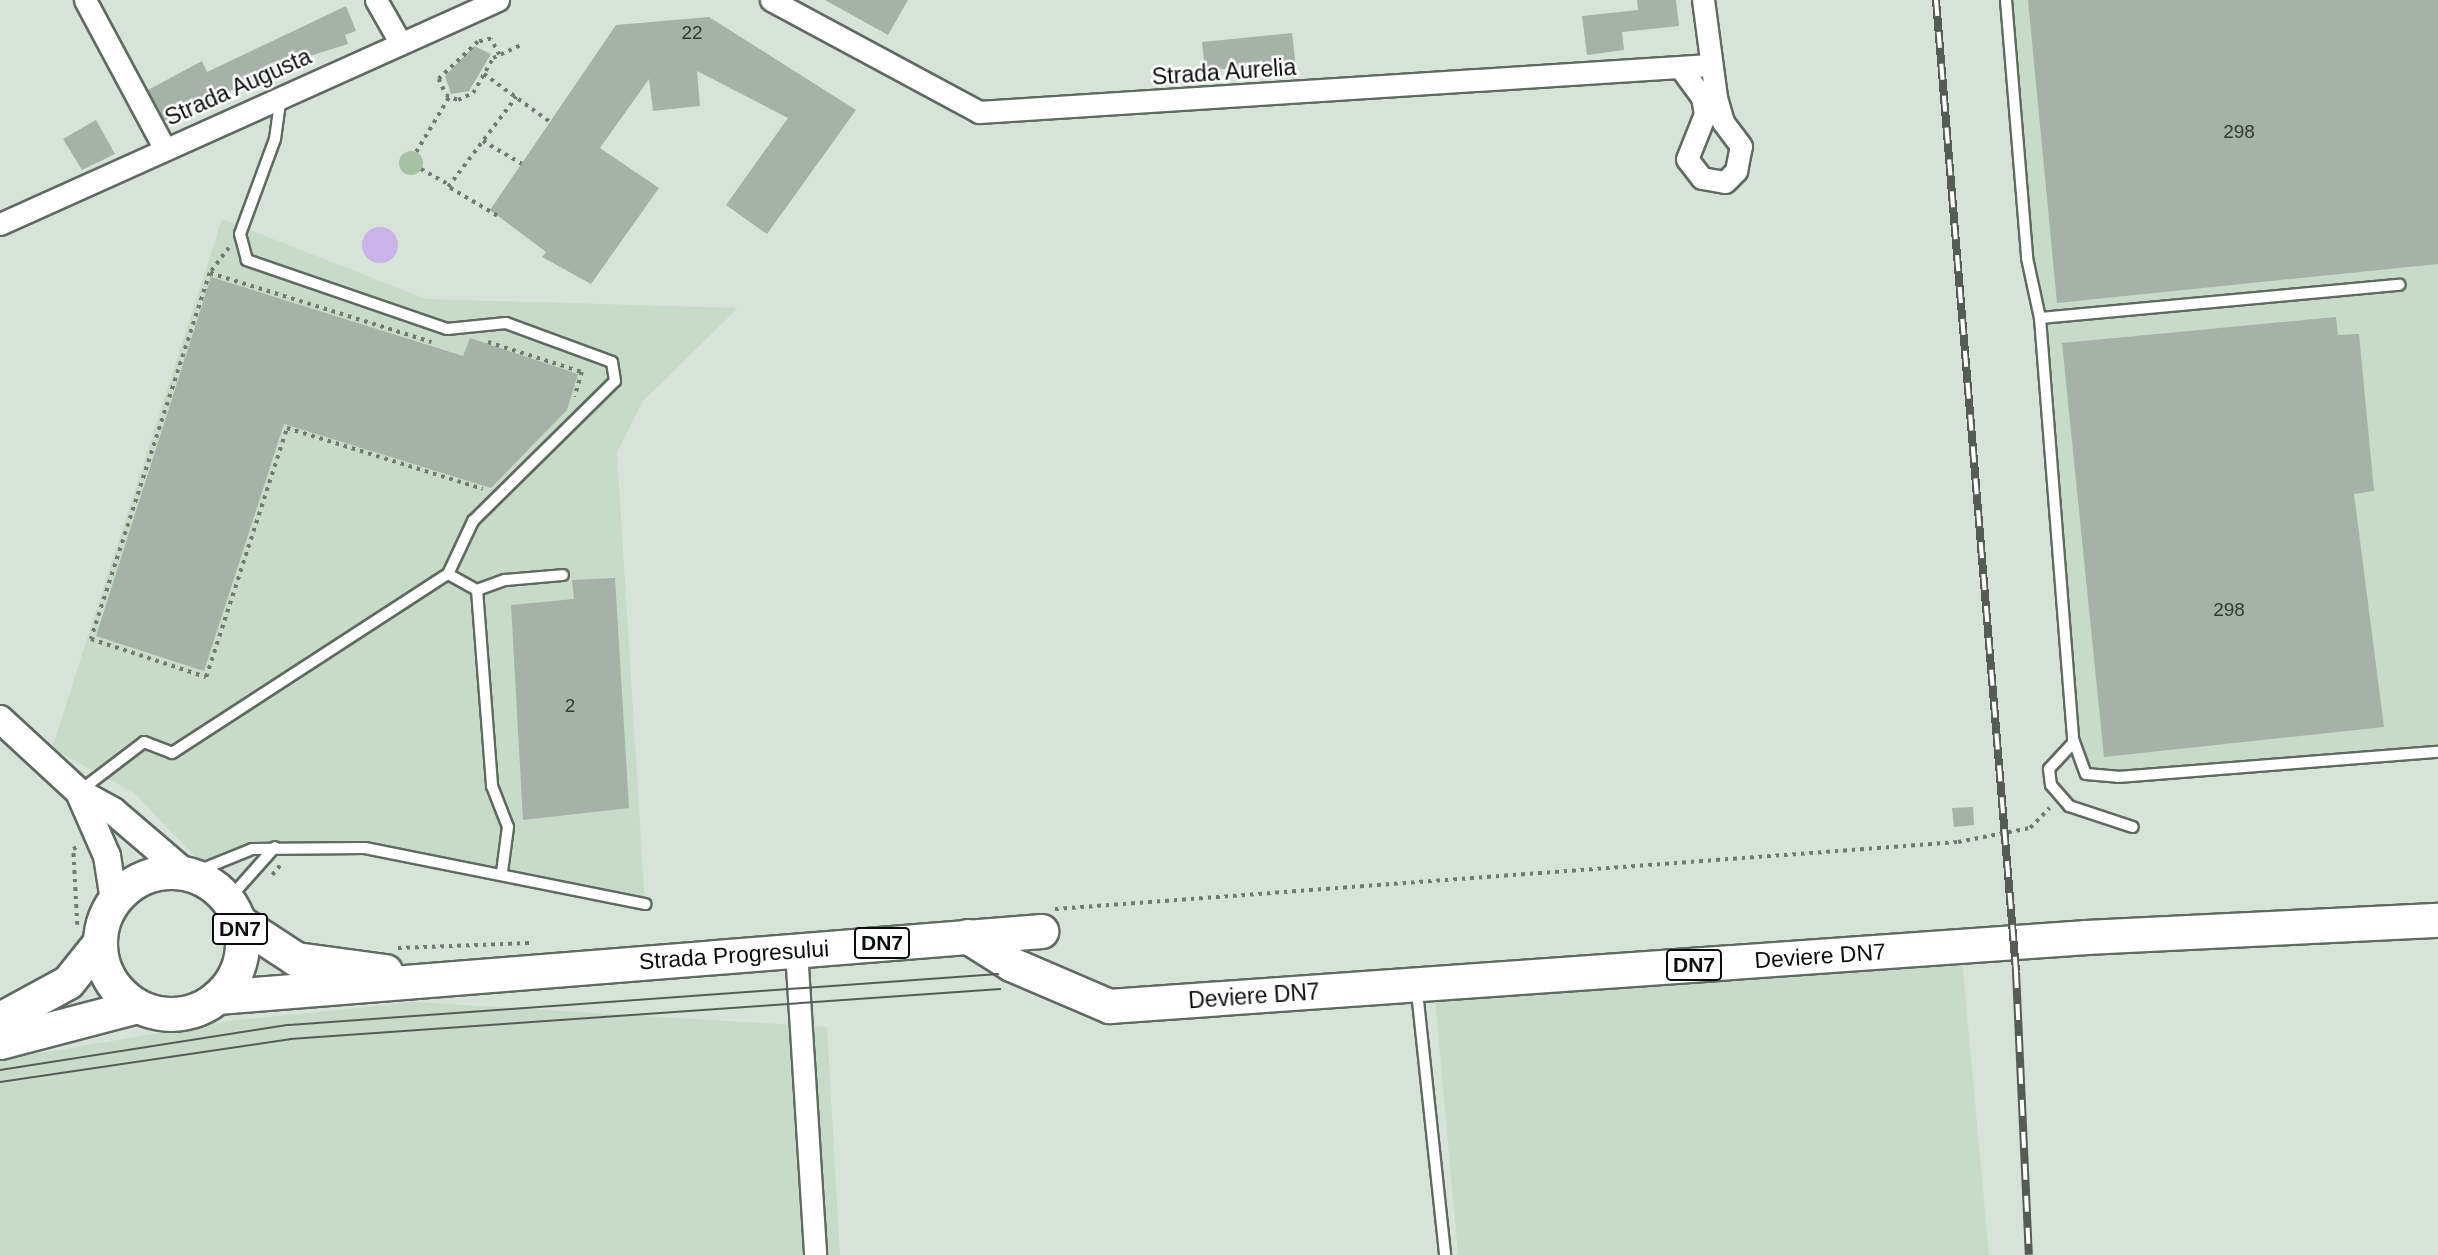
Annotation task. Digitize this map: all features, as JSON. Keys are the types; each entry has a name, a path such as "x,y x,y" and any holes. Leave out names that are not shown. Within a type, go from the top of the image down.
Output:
{"main road":[{"path":"0,1019 68,982 88,938 114,900 148,876 188,875"},
{"name":"DN7","path":"0,1042 137,1006 179,1014 217,997 239,963 236,916 210,884 188,875"},
{"name":"Strada Progresului","path":"236,916 296,959 426,979"},
{"name":"Strada Progresului","path":"217,997 376,988 426,979 967,936 1044,920"},
{"name":"Deviere DN7","path":"967,936 1011,964 1109,1006 2087,937 2438,920"},
{"path":"88,938 110,979 137,1006"}],"street":[{"path":"85,0 165,149"},
{"path":"376,0 400,42"},
{"name":"Strada Augusta","path":"0,224 498,0"},
{"name":"Strada Aurelia","path":"771,0 979,112 1709,65"},
{"path":"1680,67 1702,97 1705,114 1687,159 1712,183 1736,171 1741,146 1723,122 1709,65 1703,0"},
{"path":"0,719 79,792 113,811 188,875"},
{"path":"79,792 107,856 114,900"},
{"path":"796,950 815,1255"}],"lane":[{"path":"2006,0 2027,258 2040,318 2074,742 2087,774 2118,777 2438,752"},
{"path":"79,792 144,742 172,753 448,574 473,521 615,381 612,362 506,323 447,328 247,260 240,234 275,139 281,96"},
{"path":"2040,318 2399,285"},
{"path":"448,574 477,590 505,580 563,575"},
{"path":"477,590 492,786 508,827 502,872"},
{"path":"2074,742 2049,769 2059,798 2133,827"},
{"path":"236,916 235,892 275,847"},
{"path":"188,875 275,847 365,848 502,872 645,904"},
{"path":"1418,1001 1445,1255"}],"path":[{"path":"449,97 439,79 478,42 491,38 499,55"},
{"path":"416,152 449,97 473,93 499,55 523,44"},
{"path":"484,74 550,122"},
{"path":"450,185 516,97"},
{"path":"483,141 522,164"},
{"path":"421,169 497,216"},
{"path":"240,234 210,273 91,639 206,677 287,428 492,492"},
{"path":"210,273 446,347"},
{"path":"482,340 582,372 571,411"},
{"path":"1044,920 1958,842 2030,828 2059,798"},
{"path":"88,839 73,849 88,938"},
{"path":"263,882 281,869"},
{"path":"385,948 540,943"}],"shaded area":[{"path":"2008,0 2438,0 2438,752 2086,774 2073,739"},
{"path":"411,151 420,154 423,163 420,172 411,175 402,172 399,163 402,154"},
{"path":"222,219 426,299 738,308 643,401 617,453 645,904 411,855 286,846 205,867 134,793 52,748"},
{"path":"380,227 393,232 398,245 393,258 380,263 367,258 362,245 367,232"},
{"path":"1960,938 1989,1255 1458,1255 1434,988"},
{"path":"414,1002 827,1027 840,1255 0,1255 0,1060 229,1021"}],"building":[{"path":"825,0 908,0 888,35"},
{"path":"1637,0 1676,0 1679,26 1622,32 1624,50 1587,55 1582,16 1638,10"},
{"path":"2028,0 2438,0 2438,264 2057,303"},
{"path":"346,6 356,31 345,35 348,44 275,67 279,75 248,90 244,83 167,126 148,90 202,61 207,72"},
{"path":"709,17 856,110 767,234 726,205 788,118 697,71 700,106 653,111 649,79 600,148 659,188 591,284 542,257 546,252 490,210 616,25"},
{"path":"1292,33 1296,68 1205,69 1202,42"},
{"path":"474,46 491,54 469,91 451,94 445,76"},
{"path":"96,120 115,154 82,170 63,139"},
{"path":"211,277 463,356 470,338 578,374 567,410 491,488 284,424 204,671 96,636"},
{"path":"2336,317 2338,335 2359,334 2374,491 2354,494 2384,727 2104,757 2062,343"},
{"path":"615,578 629,808 523,820 511,605 574,599 572,580"},
{"path":"1973,807 1974,825 1954,827 1952,808"}],"tram line":[{"path":"0,1070 289,1025 998,974"},
{"path":"0,1082 290,1039 1000,989"}],"railway":[{"path":"1936,0 2016,972 2029,1255"}]}
